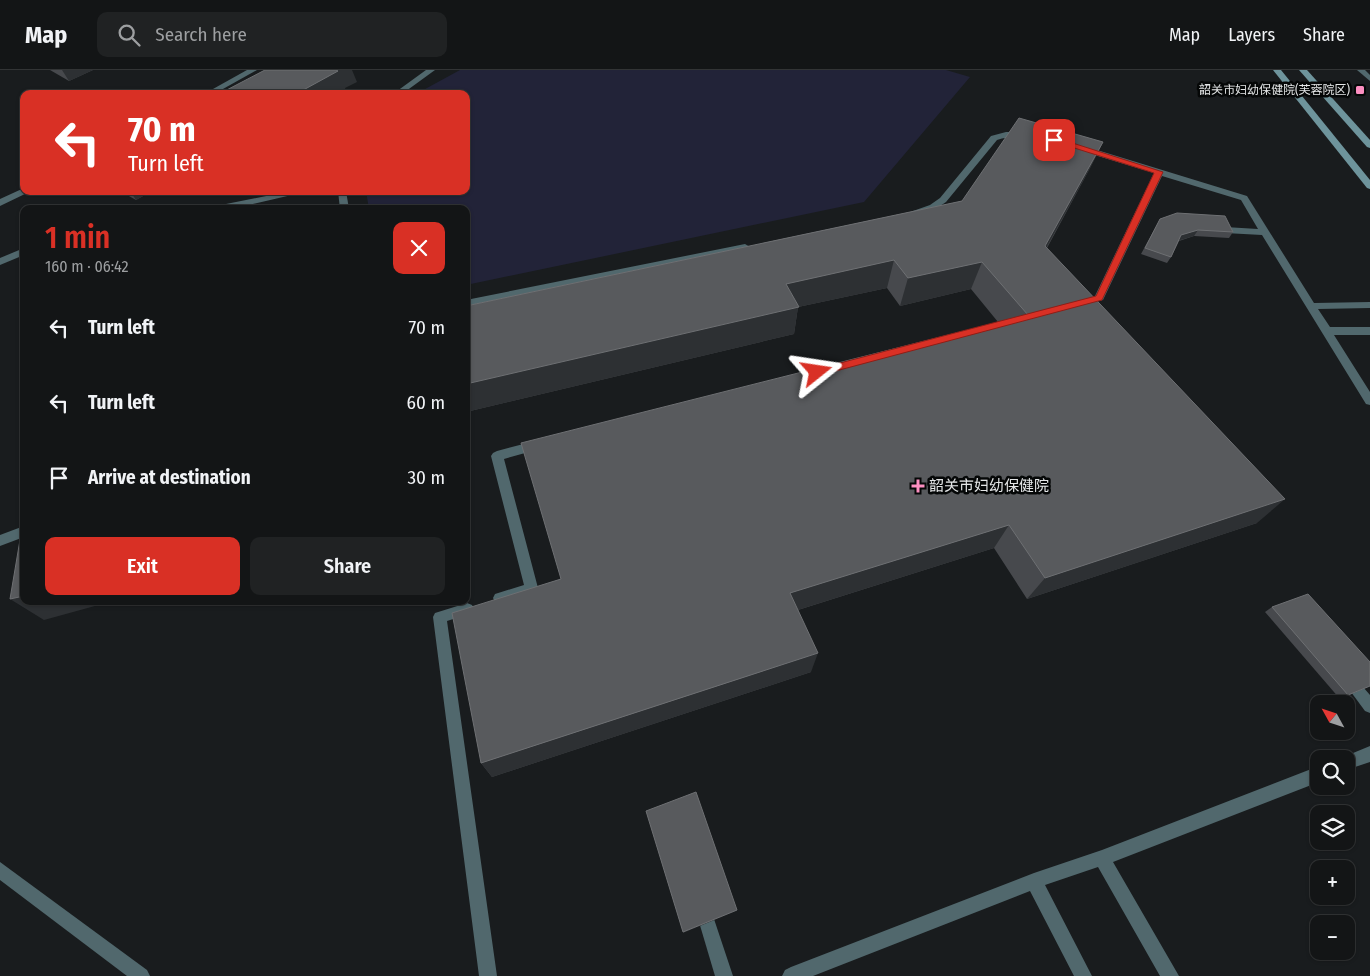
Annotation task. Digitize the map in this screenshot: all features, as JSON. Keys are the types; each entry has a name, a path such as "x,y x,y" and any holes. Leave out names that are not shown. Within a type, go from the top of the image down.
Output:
{"main road":[{"path":"1277,70 1370,186"},
{"path":"1304,70 1370,146"}],"lane":[{"path":"216,90 253,70"},
{"path":"403,90 431,70"},
{"path":"1361,70 1370,79"},
{"path":"902,216 933,207 943,200 994,138 1014,133 1038,136"},
{"path":"1074,146 1244,198 1370,401"},
{"path":"1070,306 1099,298 1159,172"},
{"path":"0,203 20,193"},
{"path":"236,205 285,195"},
{"path":"1225,230 1266,232"},
{"path":"470,302 756,245"},
{"path":"0,262 20,252"},
{"path":"1312,306 1370,305"},
{"path":"1327,330 1370,331"},
{"path":"488,976 440,617 531,588 497,456 554,441"},
{"path":"0,541 20,533"},
{"path":"1358,692 1370,706"},
{"path":"1355,760 1370,754"},
{"path":"791,976 1034,881 1102,858 1310,777"},
{"path":"1102,858 1170,976"},
{"path":"0,870 141,976"},
{"path":"1034,881 1083,976"},
{"path":"707,922 724,976"}],"shaded area":[{"path":"460,70 946,70 970,77 864,202 470,284 470,205 368,205 367,195 470,195 470,90 423,90"}],"building":[{"path":"265,70 338,71 303,90 227,90"},
{"path":"1019,118 1103,142 1045,246 1285,499 1045,578 1009,525 790,593 818,653 481,763 452,613 561,579 521,443 1028,315 982,262 908,278 894,260 786,284 799,307 470,383 470,305 962,201"},
{"path":"1177,213 1225,216 1233,232 1198,230 1181,235 1171,257 1145,248 1160,219"},
{"path":"20,540 20,597 10,599"},
{"path":"1308,594 1370,662 1370,686 1348,695 1272,607"},
{"path":"696,792 737,910 683,932 646,811"}],"place":[{"name":"韶关市妇幼保健院(芙蓉院区)","path":"1360,90"},
{"name":"韶关市妇幼保健院","path":"918,486"}],"route":[{"path":"817,372 1099,298 1159,172 1054,140"}]}
